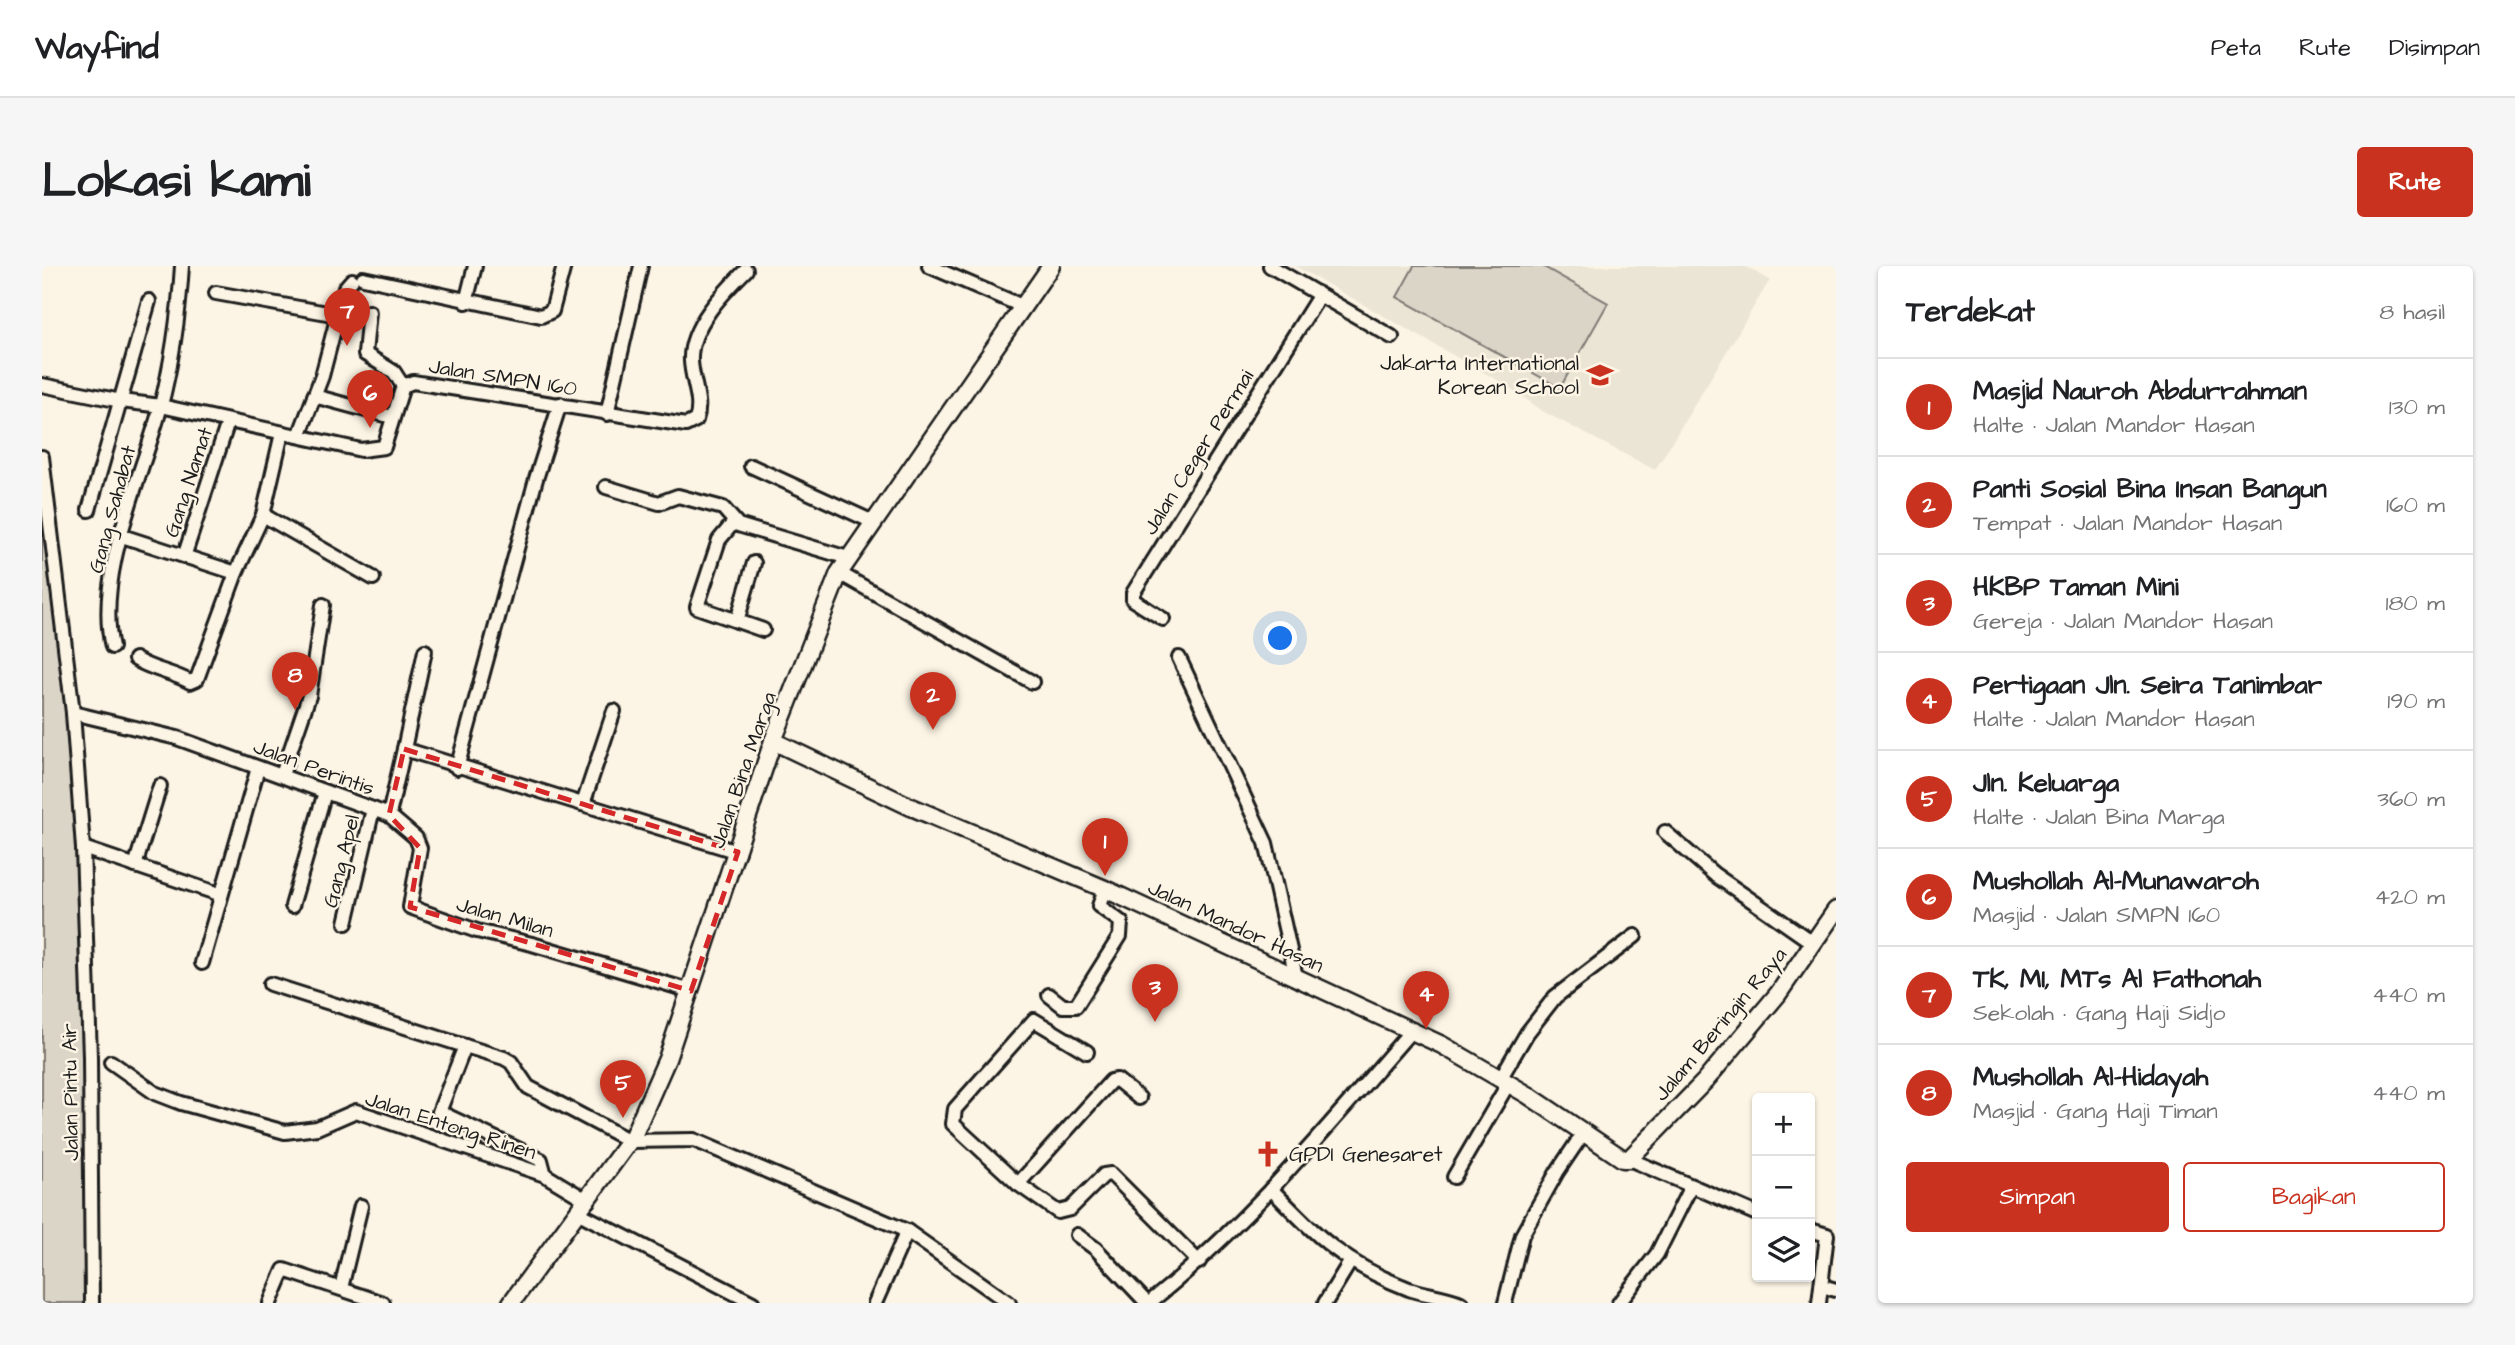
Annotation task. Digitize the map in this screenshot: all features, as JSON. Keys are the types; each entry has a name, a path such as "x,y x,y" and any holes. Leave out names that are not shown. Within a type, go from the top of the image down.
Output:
{"street":[{"name":"Gang Sahabat","path":"112,647 110,624 114,559 161,406 182,266"},
{"path":"466,302 475,266"},
{"path":"299,436 314,396 345,288 358,279 547,316 552,311 564,266"},
{"path":"607,414 641,266"},
{"path":"929,266 1022,306"},
{"name":"Jalan Bina Marga","path":"511,1303 629,1141 667,1059 773,741 839,573 1051,266"},
{"path":"1270,266 1392,337"},
{"name":"Jalan SMPN 160","path":"42,385 161,406 361,450 377,450 387,442 403,386 413,382 686,425 696,420 700,410 693,352 707,312 746,270"},
{"path":"216,293 338,315"},
{"name":"Jalan Ceger Permai","path":"1163,619 1133,600 1133,593 1319,296"},
{"path":"89,510 149,301"},
{"path":"369,312 365,354 394,372 403,386"},
{"path":"314,396 392,417"},
{"path":"457,768 536,479 560,404"},
{"name":"Gang Namat","path":"185,554 228,422"},
{"path":"135,659 149,668 190,682 197,679 236,573 263,515 282,433"},
{"path":"42,457 73,713"},
{"path":"751,466 873,522"},
{"path":"606,487 654,502 678,496 723,508 728,510 734,522 848,558"},
{"path":"263,515 373,578"},
{"path":"734,522 719,540 697,607 763,630"},
{"path":"122,536 185,554 236,573"},
{"path":"737,621 754,563"},
{"path":"839,573 1032,682"},
{"path":"282,775 309,696 323,605"},
{"name":"Jalan Perintis","path":"73,713 177,738 389,815 425,651"},
{"path":"1179,658 1266,843 1296,977"},
{"path":"583,804 614,711"},
{"name":"Jalan Pintu Air","path":"73,713 83,848 90,1057 92,1303"},
{"name":"Jalan Mandor Hasan","path":"773,741 909,806 1105,888 1411,1031 1504,1081 1584,1132 1614,1155 1629,1159"},
{"path":"404,750 738,852"},
{"path":"202,963 219,894 258,768"},
{"path":"135,866 160,786"},
{"path":"292,906 325,792"},
{"name":"Gang Apel","path":"346,923 373,809"},
{"name":"Jalan Milan","path":"389,815 416,838 420,848 410,907 477,931 532,944 691,991"},
{"path":"1665,832 1715,875 1813,943"},
{"path":"83,848 219,894"},
{"path":"1049,995 1063,1006 1076,1006 1120,936 1121,922 1099,906 1105,888"},
{"name":"Jalam Beringin Raya","path":"1629,1159 1705,1081 1779,994 1836,910"},
{"path":"1454,1177 1527,1033 1555,997 1635,936"},
{"path":"270,984 505,1058 511,1062 528,1087 629,1141 694,1140 907,1231 1009,1303"},
{"path":"1087,1052 1034,1020 953,1111 955,1126 1018,1184 1058,1212 1070,1209 1104,1175 1111,1174 1199,1262"},
{"path":"1077,1236 1096,1249 1148,1303 1199,1262 1271,1189 1411,1031"},
{"name":"Jalan Entong Rinen","path":"465,1046 439,1112 541,1160 545,1175"},
{"name":"Jalan Entong Rinen","path":"111,1062 155,1093 250,1124 285,1132 317,1128 356,1111 545,1175 582,1207 748,1302"},
{"path":"1018,1184 1111,1081 1117,1080 1139,1098"},
{"path":"1505,1303 1522,1236 1557,1172 1584,1132"},
{"path":"1629,1159 1690,1188 1752,1212"},
{"path":"1619,1303 1657,1254 1690,1188"},
{"path":"1271,1189 1322,1241 1350,1262 1412,1290 1461,1303"},
{"path":"341,1288 361,1206"},
{"path":"874,1303 907,1231"},
{"path":"1815,1231 1832,1236 1819,1303"},
{"path":"1325,1303 1350,1262"},
{"path":"270,1303 284,1270 341,1288 360,1299 383,1303"},
{"path":"1822,1286 1836,1290"},
{"path":"1405,1303 1412,1290"}],"highlighted area":[{"path":"404,749 738,852 691,991 410,907 420,848 389,815"}],"shaded area":[{"name":"Jakarta International Korean School","path":"1295,266 1745,266 1770,280 1655,470 1544,412 1506,385"},
{"path":"1414,266 1542,266 1608,303 1560,388 1397,297"},
{"path":"42,458 83,848 92,1303 42,1303"}],"place":[{"name":"TK, MI, MTs Al Fathonah","path":"347,346"},
{"name":"Jakarta International Korean School","path":"1600,375"},
{"name":"Mushollah Al-Munawaroh","path":"370,428"},
{"name":"Mushollah Al-Hidayah","path":"295,710"},
{"name":"Panti Sosial Bina Insan Bangun","path":"933,730"},
{"name":"Masjid Nauroh Abdurrahman","path":"1105,876"},
{"name":"HKBP Taman Mini","path":"1155,1022"},
{"name":"Pertigaan Jln. Seira Tanimbar","path":"1426,1029"},
{"name":"Jln. Keluarga","path":"623,1118"},
{"name":"GPDI Genesaret","path":"1268,1154"}]}
